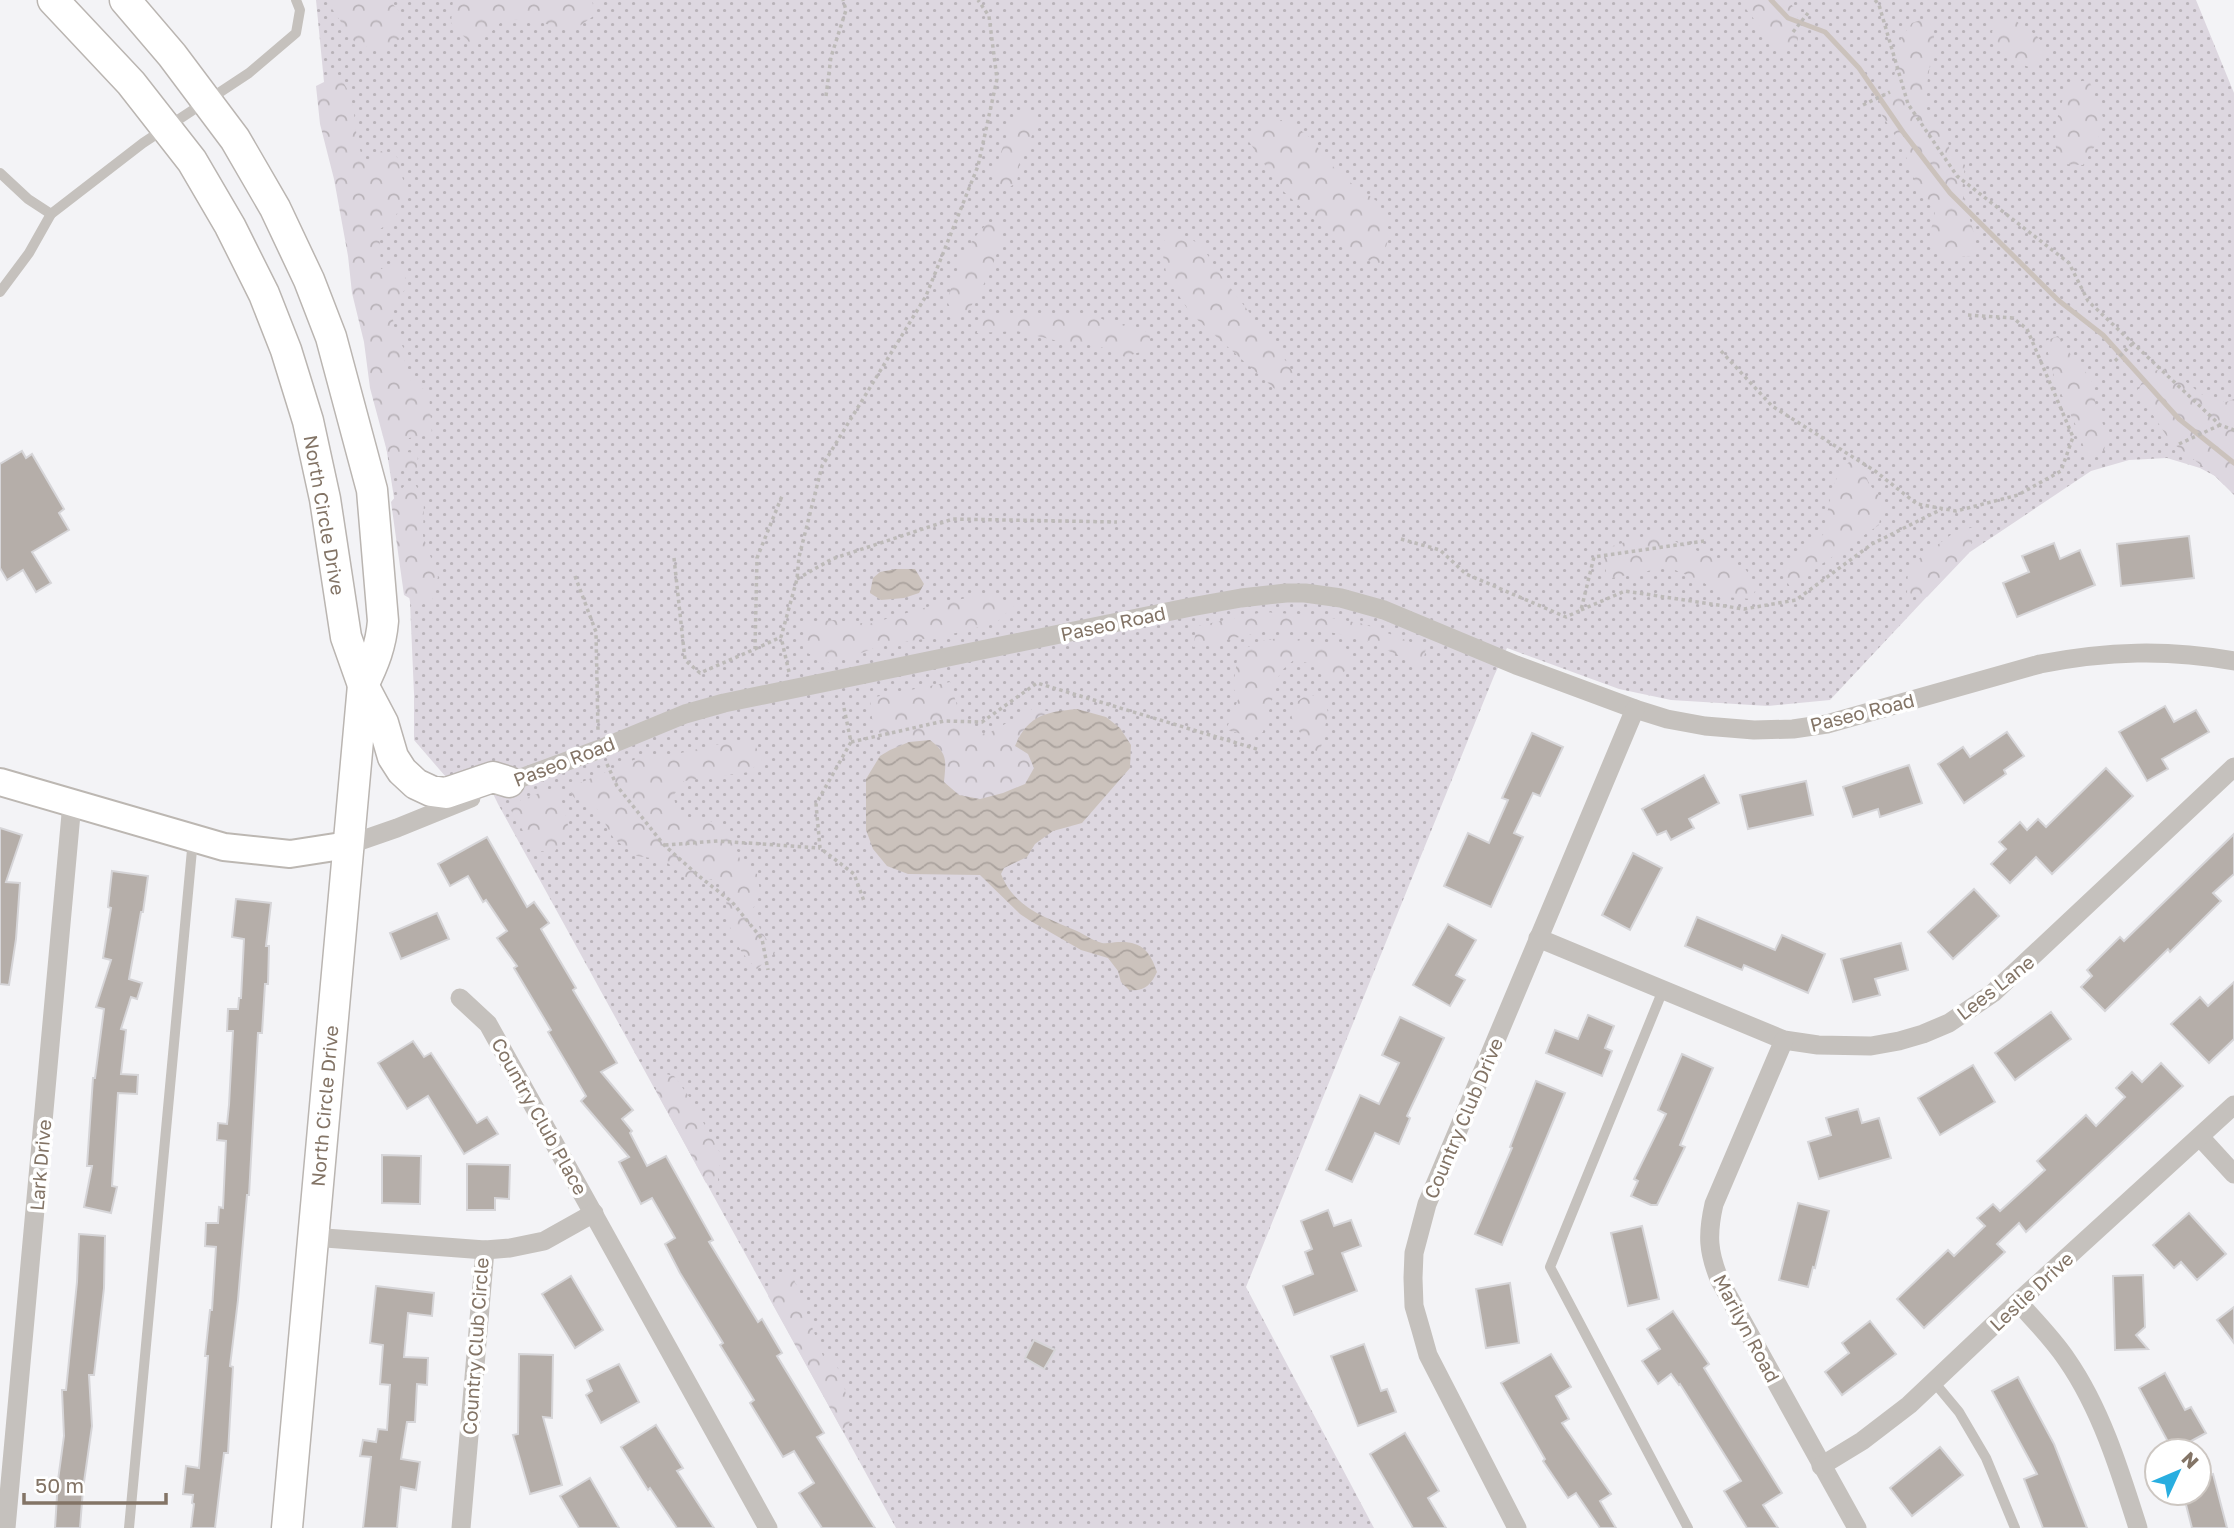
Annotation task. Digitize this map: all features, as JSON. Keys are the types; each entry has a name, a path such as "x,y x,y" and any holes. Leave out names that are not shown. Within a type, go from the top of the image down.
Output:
{"main road":[{"name":"North Circle Drive","path":"53,0 131,83 192,160 230,226 264,294 286,350 308,421 326,499 346,637 363,685"},
{"name":"North Circle Drive","path":"125,0 172,55 206,101 242,151 275,208 331,337 372,490 383,621 382,638 377,658 363,685 288,1528"},
{"path":"363,685 383,723 393,757 402,771 416,784 431,791 446,793 493,777 509,782"}],"street":[{"name":"Paseo Road","path":"0,782 225,847 290,854 348,845 398,828 685,714 792,687 1263,595 1305,593 1341,598 1384,610 1516,665 1635,709 1667,719 1705,726 1754,730 1793,729 1827,724 2040,664 2074,657 2135,652 2204,656 2234,661"},
{"name":"Country Club Drive","path":"1517,1528 1428,1355 1414,1306 1414,1253 1427,1204 1635,709"},
{"name":"Lees Lane","path":"1538,938 1784,1040 1844,1047 1871,1046 1911,1038 1949,1023 1993,993 2234,767"},
{"name":"Lark Drive","path":"6,1528 72,803"},
{"name":"Country Club Place","path":"460,998 488,1024 594,1213 544,1241 485,1250"},
{"name":"Marilyn Road","path":"1784,1040 1714,1204 1709,1242 1720,1281 1857,1528"},
{"name":"Leslie Drive","path":"1821,1466 1887,1423 1934,1382 2234,1105"},
{"path":"2200,1137 2234,1174"},
{"path":"594,1213 768,1528"},
{"name":"Country Club Circle","path":"312,1237 485,1250 460,1528"},
{"path":"2018,1303 2048,1335 2083,1387 2109,1446 2138,1528"}],"lane":[{"path":"0,292 29,253 51,214 166,127 249,73 296,33 300,10 296,0"},
{"path":"0,173 28,199 51,214"},
{"path":"129,1528 193,839"},
{"path":"1663,990 1550,1267 1688,1528"},
{"path":"1934,1382 1958,1412 1986,1458 2015,1528"}],"path":[{"path":"826,96 831,57 846,10 843,0"},
{"path":"792,687 782,637 822,466 926,296 978,166 997,79 989,16 978,0"},
{"path":"1875,0 1879,5 1908,104 1957,176 2069,263 2088,301 2220,425 2234,430"},
{"path":"1793,32 1808,13"},
{"path":"1863,105 1890,92"},
{"path":"1721,351 1772,406 1875,471 1917,504 1956,511 2018,495 2061,471 2073,437 2027,329 2013,318 1968,315"},
{"path":"2115,361 2133,343"},
{"path":"2179,444 2220,425"},
{"path":"755,649 757,558 782,496"},
{"path":"1401,539 1440,550 1466,574 1566,617 1625,592 1744,609 1796,600 1872,544 1943,509"},
{"path":"797,579 832,559 953,519 1117,522"},
{"path":"1581,610 1594,557 1704,541"},
{"path":"674,558 685,660 699,673 782,637"},
{"path":"575,576 596,632 600,748 617,786 664,845 732,902 762,939 768,970"},
{"path":"851,742 944,721 982,722 1037,683 1260,750"},
{"path":"820,848 816,804 851,742 844,708"},
{"path":"664,845 718,841 820,848 854,874 864,901"}],"green space":[{"path":"316,0 2196,0 2234,93 2234,476 2224,485 2215,476 2200,468 2167,458 2129,460 2091,471 1967,554 1830,700 1768,706 1671,700 1619,689 1507,648 1246,1287 1374,1528 896,1528 484,775 452,784 414,740 410,602 374,368 324,82"},
{"path":"324,0 389,0 398,10 402,38 375,51 354,41"},
{"path":"453,0 592,0 595,15 571,32 531,19 503,20 489,34 469,42 451,23"},
{"path":"1739,0 1786,0 1797,10 1798,41 1778,50"},
{"path":"1929,17 1934,37 1924,106 1946,132 1950,152 1965,165 1962,191 1974,234 1973,256 1946,258 1929,239 1937,203 1917,195 1912,169 1878,109 1894,77 1901,38 1912,23"},
{"path":"2013,18 2041,40 2041,62 2029,67 2022,64 2006,54 1999,44 1992,32 1998,19"},
{"path":"336,76 350,95 358,144 365,164 381,151 396,154 407,194 394,219 379,230 381,269 391,265 403,271 408,285 392,313 395,332 404,349 405,376 429,393 432,435 409,438 406,452 418,453 417,468 392,470 370,388 334,179 320,124 316,86"},
{"path":"2089,80 2104,120 2096,144 2083,165 2059,164 2055,132 2065,94 2069,83"},
{"path":"1028,109 1037,125 1020,161 1017,182 1006,190 992,177 1012,122"},
{"path":"1263,120 1288,120 1309,137 1341,176 1378,202 1390,233 1381,264 1354,256 1283,191 1247,139"},
{"path":"988,223 1002,226 999,246 974,301 966,312 955,318 947,301 954,279 967,249"},
{"path":"1172,232 1189,237 1203,248 1296,377 1276,390 1191,314 1167,278 1161,244"},
{"path":"998,314 1019,317 1094,315 1112,324 1131,325 1150,333 1149,349 1125,357 1096,345 1074,345 1017,331 977,333 978,320"},
{"path":"2058,336 2091,378 2097,411 2107,433 2104,451 2087,456 2055,380 2045,341"},
{"path":"2169,368 2201,394 2226,402 2234,399 2234,495 2215,476 2170,441 2137,391 2148,372"},
{"path":"1851,461 1858,462 1870,485 1883,501 1879,525 1816,568 1791,589 1782,572 1806,541 1823,535 1835,484 1844,466"},
{"path":"415,484 424,500 423,536 438,577 432,600 421,605 404,595 391,502 405,485"},
{"path":"1976,526 1969,553 1927,597 1907,593 1908,567 1952,534"},
{"path":"1655,533 1744,567 1757,587 1751,599 1726,597 1701,581 1668,567 1607,579 1603,549"},
{"path":"987,594 1016,604 996,623 948,635 880,646 831,664 803,651 806,622 833,620 869,624 941,603"},
{"path":"1264,612 1321,616 1364,624 1426,648 1421,672 1398,655 1359,638 1314,629 1272,630 1193,647 1197,626"},
{"path":"1284,637 1346,648 1354,665 1333,679 1316,666 1295,659 1280,672 1263,732 1250,736 1226,730 1239,697 1233,688 1238,653 1257,642"},
{"path":"950,682 958,709 973,732 987,734 1034,708 1052,712 1029,724 1015,745 1028,754 1034,768 1025,784 980,799 959,795 944,781 946,764 909,742 890,750 872,720 870,698"},
{"path":"1308,694 1323,698 1328,712 1320,752 1310,749 1291,718 1294,704"},
{"path":"753,741 762,760 749,772 684,781 673,796 680,817 707,820 729,827 742,865 757,874 760,891 753,909 760,929 775,953 757,969 734,939 728,920 725,891 719,878 692,883 664,860 637,856 614,839 594,804 575,799 568,788 636,759 672,755 728,742"},
{"path":"558,786 569,829 554,853 534,850 508,805"},
{"path":"662,1073 674,1076 690,1098 720,1153 718,1181 706,1183 656,1091"},
{"path":"792,1274 823,1356 835,1362 843,1380 851,1421 842,1430 768,1296 777,1278"}],"water":[{"path":"915,569 924,584 919,593 904,598 881,600 870,593 873,578 880,572"},
{"path":"1077,709 1106,717 1120,728 1131,745 1130,768 1082,823 1053,831 1035,844 1027,857 1004,868 1001,874 1014,896 1043,916 1099,942 1133,943 1144,949 1157,972 1149,984 1139,990 1129,990 1121,982 1118,971 1108,958 1081,950 1020,914 980,875 908,874 887,866 873,849 866,830 866,779 880,756 890,750 909,742 930,740 943,754 944,782 959,795 980,799 1025,784 1034,768 1028,754 1015,746 1032,721 1047,714"}],"building":[{"path":"22,451 26,458 32,454 64,509 59,513 69,530 32,552 51,583 36,592 23,570 7,580 0,568 0,464"},
{"path":"2189,536 2194,578 2121,586 2117,544"},
{"path":"2054,543 2060,559 2080,550 2095,585 2017,617 2003,583 2029,572 2022,556"},
{"path":"2165,706 2174,722 2196,710 2209,732 2162,759 2168,769 2147,781 2119,732"},
{"path":"2007,732 2024,756 2004,770 2006,774 1964,803 1938,764 1963,747 1970,757"},
{"path":"1532,733 1563,747 1540,796 1533,793 1514,833 1523,837 1491,907 1444,886 1468,833 1489,843 1508,800 1502,798"},
{"path":"1909,765 1922,803 1880,817 1878,809 1853,817 1843,787"},
{"path":"2106,768 2133,796 2052,874 2036,857 2010,883 1991,864 2006,849 1999,842 2020,822 2027,830 2038,819 2046,827"},
{"path":"1704,775 1719,803 1689,819 1694,828 1671,840 1666,831 1657,835 1642,809"},
{"path":"1806,781 1813,815 1748,829 1740,795"},
{"path":"0,828 22,835 6,882 20,883 9,985 0,984"},
{"path":"2234,834 2234,874 2213,893 2221,901 2105,1011 2081,987 2092,976 2087,970 2120,937 2124,941"},
{"path":"487,837 527,907 534,902 549,923 541,929 576,988 573,990 617,1063 601,1072 633,1110 622,1119 632,1131 630,1133 647,1166 666,1156 713,1240 709,1242 758,1322 762,1319 782,1353 777,1356 824,1433 817,1437 875,1528 822,1528 799,1493 814,1483 794,1451 783,1457 750,1403 754,1400 720,1345 723,1343 665,1244 675,1238 652,1198 641,1204 619,1162 629,1157 581,1101 586,1096 514,968 517,966 497,938 507,931 486,900 483,902 468,876 450,886 438,864"},
{"path":"1633,853 1662,868 1630,930 1602,915"},
{"path":"112,871 148,876 129,979 142,983 137,999 131,997 121,1029 126,1030 121,1074 138,1075 137,1094 118,1093 112,1186 117,1187 111,1213 84,1207 92,1166 87,1166 93,1078 104,1009 96,1007 111,960 103,958 111,908 108,907"},
{"path":"1974,889 1999,916 1953,959 1928,932"},
{"path":"236,899 271,903 266,946 269,946 268,984 265,984 262,1033 258,1033 249,1195 230,1366 233,1367 228,1453 224,1453 215,1528 191,1528 193,1495 183,1494 186,1466 199,1468 208,1356 205,1356 212,1310 216,1247 205,1246 206,1223 218,1223 219,1207 223,1208 226,1141 217,1140 218,1123 227,1124 229,1105 233,1031 227,1031 228,1009 238,1009 241,998 244,939 232,937"},
{"path":"437,913 449,939 401,959 390,933"},
{"path":"1697,917 1775,950 1782,935 1825,954 1808,993 1744,965 1742,970 1685,946"},
{"path":"1448,924 1476,940 1456,975 1465,980 1450,1006 1413,985"},
{"path":"1901,943 1908,970 1875,979 1880,995 1853,1002 1841,959"},
{"path":"2234,982 2234,1039 2209,1063 2171,1024 2200,997 2208,1006"},
{"path":"2051,1012 2071,1039 2015,1080 1995,1053"},
{"path":"1588,1015 1614,1026 1605,1048 1612,1051 1602,1076 1546,1053 1555,1030 1578,1039"},
{"path":"1400,1017 1444,1038 1407,1116 1410,1118 1399,1144 1375,1133 1352,1182 1326,1170 1360,1095 1379,1104 1399,1063 1382,1055"},
{"path":"413,1041 424,1057 431,1053 477,1123 487,1117 498,1134 464,1154 428,1096 407,1109 378,1063"},
{"path":"1682,1054 1713,1068 1680,1145 1685,1147 1657,1205 1651,1205 1631,1196 1638,1181 1634,1179 1666,1114 1658,1110"},
{"path":"2161,1063 2183,1086 2026,1232 2019,1223 1997,1244 2005,1252 1924,1328 1897,1299 1948,1250 1954,1256 1985,1226 1977,1218 1993,1204 2000,1211 2045,1170 2037,1161 2086,1115 2096,1126 2125,1097 2116,1088 2132,1072 2142,1082"},
{"path":"1973,1065 1995,1102 1940,1135 1918,1098"},
{"path":"1536,1081 1565,1093 1502,1245 1475,1234 1512,1148 1510,1147"},
{"path":"1858,1109 1862,1123 1879,1118 1891,1158 1819,1179 1808,1142 1831,1135 1826,1118"},
{"path":"382,1155 421,1156 420,1204 382,1203"},
{"path":"467,1164 510,1165 509,1199 495,1198 495,1210 467,1210"},
{"path":"1798,1203 1829,1211 1808,1287 1779,1280"},
{"path":"1328,1210 1334,1226 1351,1220 1361,1246 1342,1253 1357,1291 1294,1315 1283,1286 1313,1274 1305,1252 1312,1249 1301,1221"},
{"path":"2189,1213 2226,1254 2197,1280 2181,1262 2174,1268 2153,1245"},
{"path":"1642,1226 1659,1299 1628,1306 1611,1233"},
{"path":"79,1234 105,1236 104,1288 94,1375 89,1375 92,1426 80,1528 55,1528 64,1436 62,1390 66,1390"},
{"path":"2143,1275 2145,1327 2136,1335 2148,1349 2115,1350 2113,1276"},
{"path":"571,1276 603,1330 575,1348 542,1294"},
{"path":"1510,1283 1519,1343 1486,1348 1476,1289"},
{"path":"376,1286 434,1293 432,1316 408,1313 404,1357 428,1358 427,1385 417,1384 415,1422 407,1422 401,1459 420,1462 416,1490 401,1487 397,1528 363,1528 371,1457 360,1456 363,1440 376,1442 378,1429 387,1430 390,1385 380,1384 383,1345 370,1343"},
{"path":"2234,1307 2234,1343 2217,1320"},
{"path":"1673,1311 1709,1364 1704,1368 1782,1493 1763,1505 1778,1528 1747,1528 1724,1491 1741,1481 1680,1384 1671,1374 1658,1384 1642,1361 1660,1349 1647,1329"},
{"path":"1870,1321 1896,1354 1842,1395 1825,1372 1849,1353 1842,1343"},
{"path":"1034,1340 1055,1350 1044,1369 1025,1358"},
{"path":"1364,1344 1381,1391 1387,1389 1396,1412 1358,1426 1331,1356"},
{"path":"519,1354 553,1355 552,1418 543,1417 562,1485 530,1494 513,1435 518,1434"},
{"path":"1551,1354 1571,1387 1556,1396 1569,1419 1562,1423 1611,1494 1600,1501 1616,1528 1600,1528 1576,1493 1568,1498 1543,1461 1545,1459 1501,1383"},
{"path":"619,1364 639,1402 601,1423 586,1395 592,1391 587,1380"},
{"path":"2165,1373 2185,1410 2191,1407 2206,1433 2199,1437 2165,1437 2139,1388"},
{"path":"2018,1377 2054,1444 2087,1528 2043,1528 2024,1479 2037,1474 1992,1391"},
{"path":"656,1425 683,1468 677,1471 714,1528 677,1528 650,1488 648,1490 621,1447"},
{"path":"1405,1433 1439,1491 1428,1498 1446,1528 1413,1528 1370,1454"},
{"path":"1940,1447 1963,1475 1912,1516 1890,1488"},
{"path":"2213,1474 2227,1528 2192,1528 2187,1507 2213,1507"},
{"path":"590,1478 619,1528 579,1528 560,1496"}],"waterway":[{"path":"1771,0 1788,18 1825,32 1859,68 1950,193 2058,300 2103,335 2179,419 2234,463"}]}
